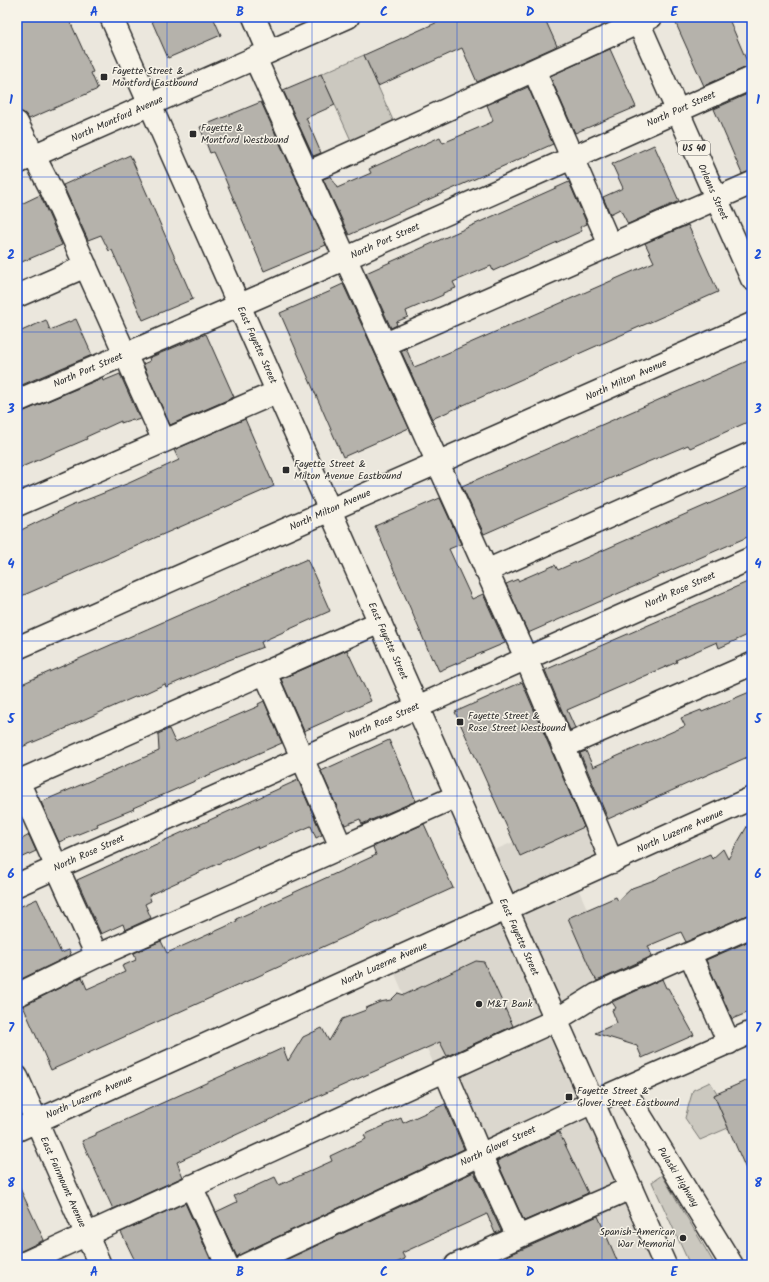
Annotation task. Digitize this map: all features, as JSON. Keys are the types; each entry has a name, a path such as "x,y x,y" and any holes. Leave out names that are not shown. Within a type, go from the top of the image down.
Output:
{"street":[{"name":"East Fayette Street","path":"111,17 664,1265"},
{"path":"254,17 262,55 307,173 526,658 612,862"},
{"name":"North Montford Avenue","path":"26,159 348,17"},
{"path":"307,173 534,70 642,19"},
{"name":"Orleans Street","path":"642,19 677,111 752,279"},
{"path":"534,70 610,245"},
{"name":"North Port Street","path":"17,401 346,258 752,78"},
{"path":"17,123 26,159 52,191 164,441"},
{"path":"385,344 752,183"},
{"path":"17,296 86,266"},
{"name":"North Milton Avenue","path":"17,648 752,324"},
{"path":"17,505 277,392"},
{"path":"486,571 752,453"},
{"name":"North Rose Street","path":"17,885 752,558"},
{"path":"97,956 18,781 380,622"},
{"path":"563,747 752,664"},
{"path":"265,673 341,847"},
{"path":"17,994 97,956 457,796"},
{"name":"North Luzerne Avenue","path":"27,1125 752,798"},
{"path":"20,1265 556,1020 596,995 752,926"},
{"path":"690,954 729,1042"},
{"name":"North Glover Street","path":"246,1265 480,1154 593,1102 752,1032"},
{"path":"445,1070 480,1154 518,1237"},
{"name":"East Fairmount Avenue","path":"17,1077 27,1125 86,1234 100,1265"},
{"name":"Pulaski Highway","path":"624,1089 732,1265"},
{"path":"191,1186 227,1265"},
{"path":"456,1265 630,1188"}],"shaded area":[{"path":"448,17 664,17 643,28 484,97"},
{"path":"364,55 396,127 354,147 321,74"},
{"path":"589,809 611,860 573,877 619,981 557,1014 606,1096 669,1265 587,1265 567,1220 521,1240 438,1074 389,960 503,905 481,856"},
{"path":"710,1082 717,1093 714,1095 728,1128 700,1140 685,1118 693,1090"},
{"path":"662,1175 715,1265 690,1265 652,1182"}],"building":[{"path":"17,17 68,17 93,72 91,73 98,89 29,119 24,113 18,111"},
{"path":"150,17 213,17 221,35 168,58"},
{"path":"449,17 544,17 557,46 477,82 462,48 378,86 364,55"},
{"path":"673,17 728,17 749,66 704,86"},
{"path":"610,49 636,107 575,133 550,76"},
{"path":"321,74 335,105 306,118 321,153 313,156 283,90"},
{"path":"528,87 553,144 349,235 323,179 331,176 337,188 371,173 369,169 440,137 443,143 492,122 493,120 487,105"},
{"path":"752,92 752,171 742,174 714,109"},
{"path":"261,102 326,245 264,271 223,174 213,152 210,153 200,127"},
{"path":"654,145 679,201 628,224 620,209 610,214 603,197 623,188 612,164"},
{"path":"130,155 193,299 143,320 112,250 109,251 101,235 88,240 63,185"},
{"path":"569,182 587,224 580,227 582,231 493,271 491,266 453,282 456,288 406,311 408,317 396,322 397,325 391,328 366,273"},
{"path":"40,195 62,245 17,264 17,206"},
{"path":"688,225 718,292 432,419 401,351 406,348 414,367 427,362 654,262 645,243"},
{"path":"343,284 409,428 343,457 280,313 331,291 330,290"},
{"path":"76,319 92,355 17,387 17,333 46,320 50,330"},
{"path":"206,334 234,397 170,425 143,364 150,361 149,358"},
{"path":"752,359 752,420 690,448 688,445 643,464 484,534 462,486"},
{"path":"120,374 140,419 134,421 133,419 121,423 121,421 86,437 87,439 17,469 17,413 102,378 103,381"},
{"path":"245,419 274,486 17,598 17,532 71,506 129,483 179,460 174,450"},
{"path":"752,485 752,535 528,633 506,584 518,579 518,581 555,565 558,570"},
{"path":"440,498 461,544 449,549 472,599 483,594 505,643 439,671 433,658 432,659 375,526"},
{"path":"307,559 330,611 261,642 263,647 221,663 166,687 165,684 17,749 17,686"},
{"path":"752,580 752,633 719,648 717,642 676,660 677,662 567,710 575,728 570,730 545,670"},
{"path":"347,650 371,701 304,731 281,679"},
{"path":"522,682 584,827 520,856 455,712"},
{"path":"752,691 752,755 608,819 580,753 586,751 593,767 685,726 681,718 701,710 702,712"},
{"path":"264,701 282,743 97,824 98,826 59,842 41,802 159,751 158,734 169,729 175,742 259,706 258,704"},
{"path":"389,740 416,801 362,824 360,819 345,825 321,771"},
{"path":"298,780 322,835 316,838 311,826 258,849 257,846 149,895 151,901 145,904 151,918 125,930 123,924 101,934 77,880"},
{"path":"752,818 752,914 686,942 681,932 648,946 652,956 597,981 568,918 616,897 618,901 632,888 657,879 660,876 710,854 712,859 723,849 728,859"},
{"path":"424,824 453,888 51,1070 23,1006 82,977 87,989 125,972 122,966 136,960 134,953 161,941 167,953 225,927 237,921 236,919 376,855 373,847"},
{"path":"29,835 36,851 17,860 17,842"},
{"path":"37,899 61,953 69,950 71,955 17,981 17,908"},
{"path":"752,940 752,1011 732,1019 706,960"},
{"path":"476,961 484,962 513,1026 447,1056 440,1042 290,1109 266,1122 177,1162 183,1177 113,1209 82,1141 96,1135 96,1133 283,1048 288,1061 303,1037 322,1028 329,1041 342,1019 366,1010 366,1008 380,1002 391,1000 398,993 404,995"},
{"path":"662,979 694,1035 642,1058 637,1046 595,1033 617,1023 612,1010 616,1008 612,1002"},
{"path":"752,1078 752,1183 714,1095"},
{"path":"445,1104 464,1149 237,1257 216,1212 237,1202 234,1196 275,1177 279,1185 332,1161 330,1156 366,1139 364,1135 401,1118 403,1123"},
{"path":"559,1132 588,1193 524,1221 497,1161"},
{"path":"474,1172 501,1231 495,1233 487,1214 402,1253 405,1259 391,1265 275,1265"},
{"path":"17,1182 44,1240 17,1253"},
{"path":"185,1203 213,1265 137,1265 121,1232"},
{"path":"598,1216 619,1265 512,1265 507,1256"}],"place":[{"name":"Fayette Street & Montford Eastbound","path":"104,77"},
{"name":"Fayette & Montford Westbound","path":"193,134"},
{"name":"Fayette Street & Milton Avenue Eastbound","path":"286,470"},
{"name":"Fayette Street & Rose Street Westbound","path":"460,722"},
{"name":"M&T Bank","path":"479,1004"},
{"name":"Fayette Street & Glover Street Eastbound","path":"569,1097"},
{"name":"Spanish-American War Memorial","path":"683,1238"}]}
